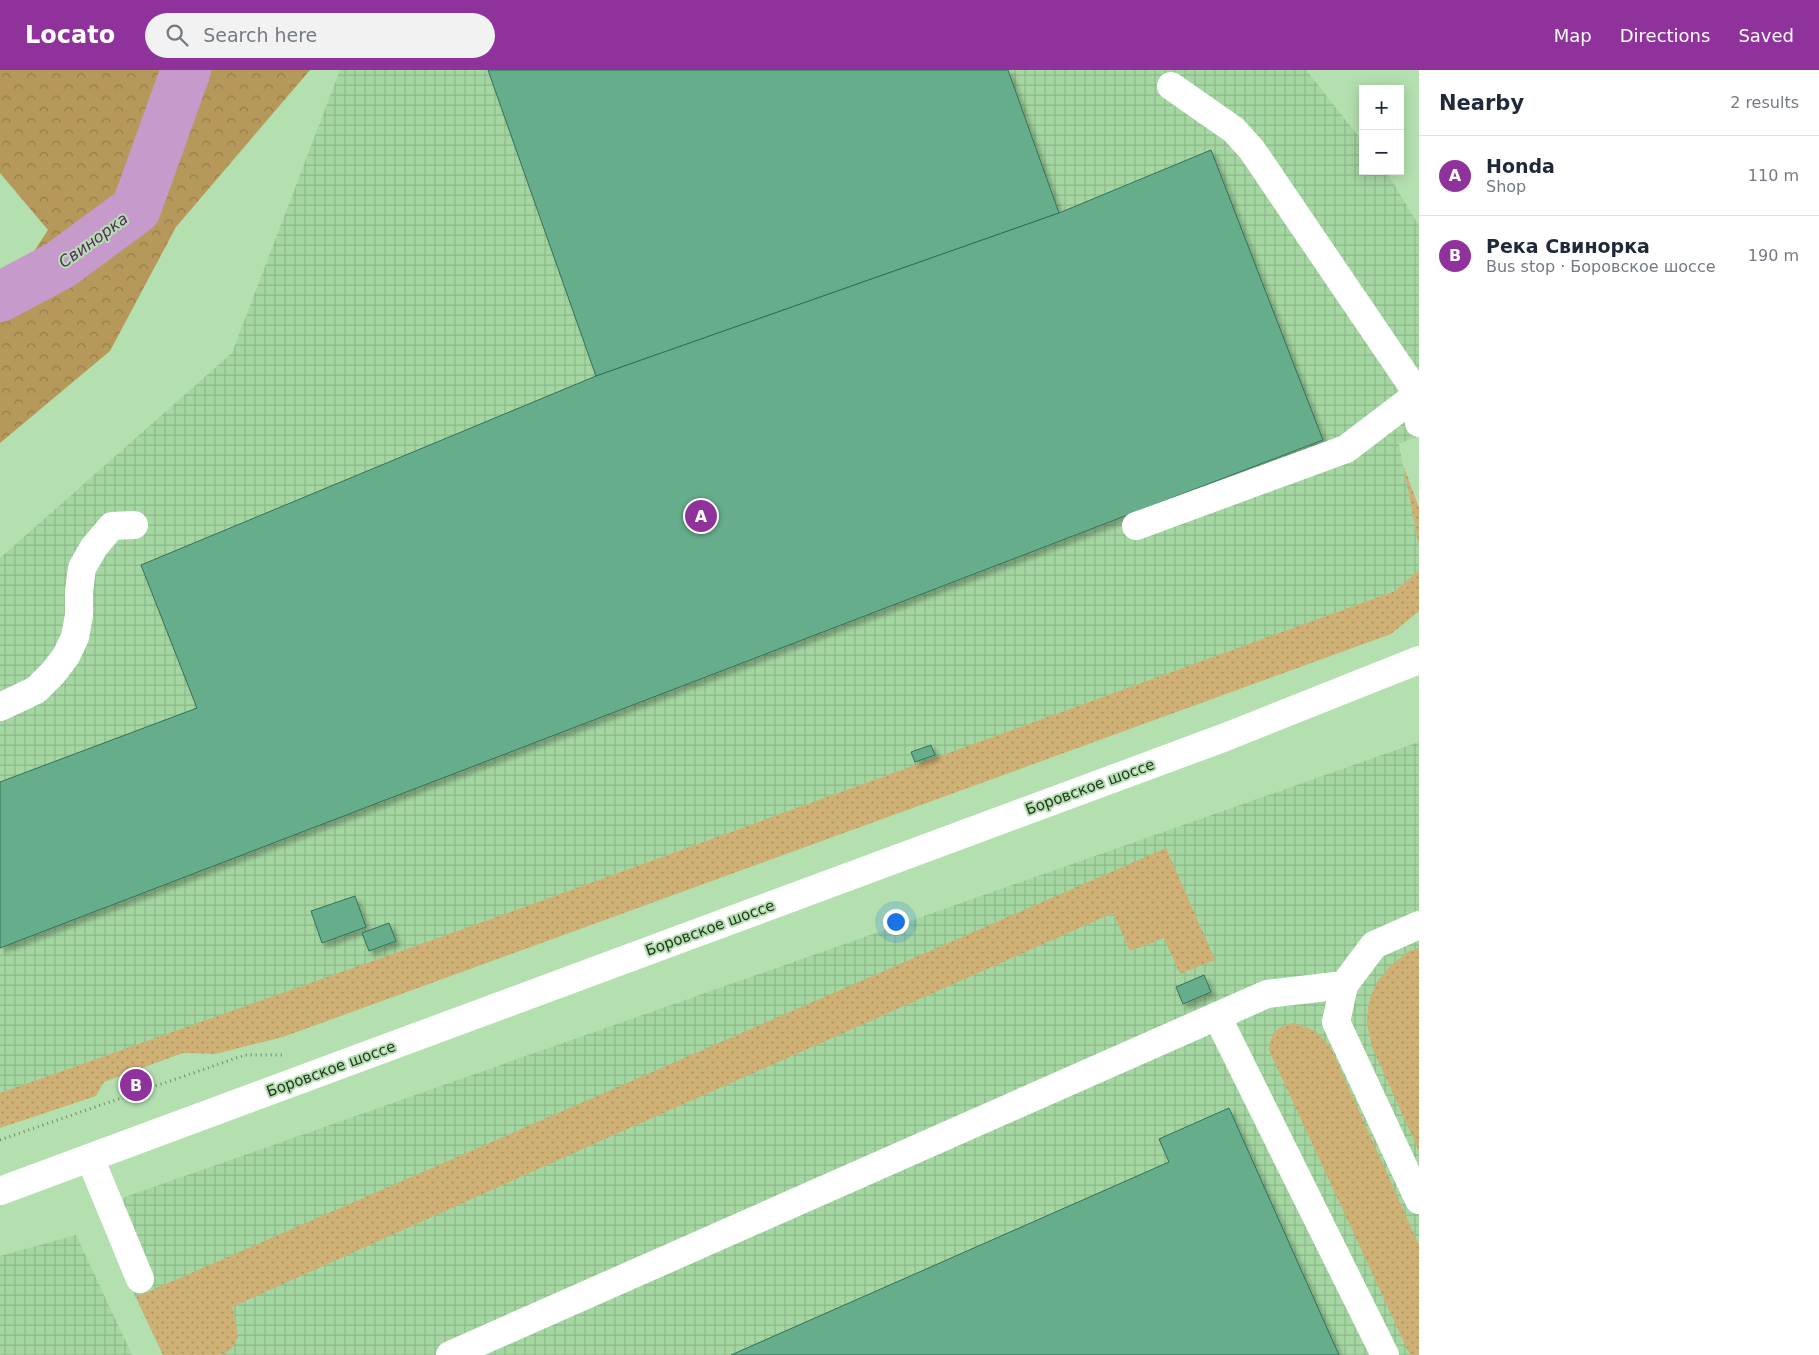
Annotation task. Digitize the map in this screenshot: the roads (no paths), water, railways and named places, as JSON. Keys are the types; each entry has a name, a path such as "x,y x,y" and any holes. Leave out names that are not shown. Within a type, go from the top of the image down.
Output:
{"main road":[{"path":"1172,86 1234,130 1252,150 1418,395 1419,423"},
{"path":"1136,526 1346,449 1418,395"},
{"path":"0,707 36,690 66,656 75,637 79,615 79,591 82,568 94,546 112,526 134,525"},
{"name":"Боровское шоссе","path":"0,1191 1204,745 1419,660"},
{"path":"1419,925 1374,945 1344,985 1336,1022 1419,1200"},
{"path":"450,1355 1267,994 1344,985"},
{"path":"1217,1016 1385,1355"},
{"path":"90,1158 140,1279"}],"waterway":[{"name":"Свинорка","path":"0,297 60,265 136,209 186,70"}],"place":[{"name":"Honda","path":"701,516"},
{"name":"Река Свинорка","path":"136,1085"}]}
